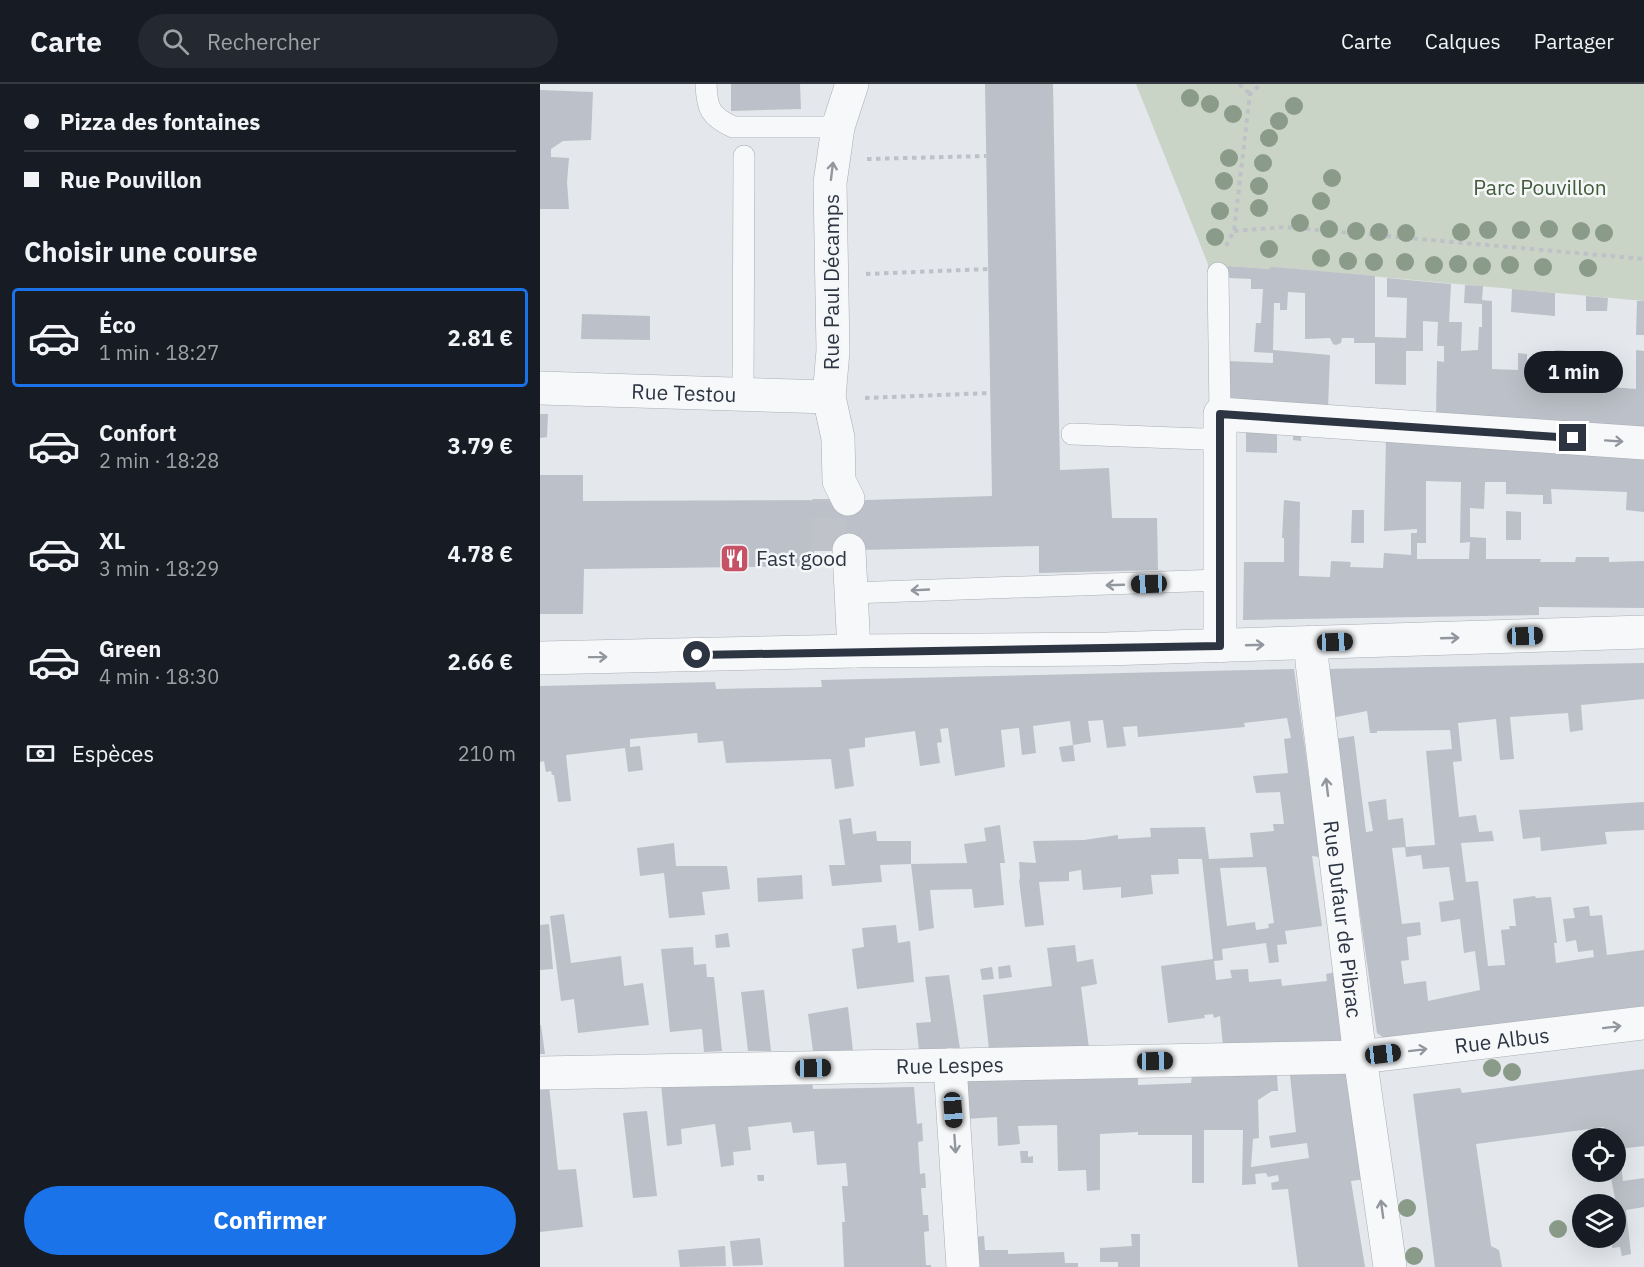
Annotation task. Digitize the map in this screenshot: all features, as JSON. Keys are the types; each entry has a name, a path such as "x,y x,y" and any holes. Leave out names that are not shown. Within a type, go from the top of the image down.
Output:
{"street":[{"name":"Rue Paul Décamps","path":"839,493 838,438 845,398 833,351 830,183 838,127 852,84"},
{"name":"Rue Testou","path":"540,388 845,398"},
{"path":"1220,646 1220,425 1644,443"},
{"path":"839,550 851,593 842,652 839,550"},
{"path":"540,658 1107,649 1644,632"},
{"name":"Rue Dufaur de Pibrac","path":"1312,642 1312,662 1360,1057 1390,1267"},
{"name":"Rue Albus","path":"1360,1057 1644,1023"},
{"name":"Rue Lespes","path":"540,1073 1360,1057"},
{"path":"950,1065 963,1267"}],"lane":[{"path":"706,84 707,104 719,120 733,127 838,127"},
{"path":"743,394 744,156"},
{"path":"1072,435 1202,439 1220,425 1218,273"},
{"path":"851,593 1220,580"}],"path":[{"path":"1239,84 1250,94"},
{"path":"1261,84 1250,94 1234,231 1285,227 1644,259"},
{"path":"856,159 986,156"},
{"path":"858,274 988,269"},
{"path":"845,398 990,393"}],"green space":[{"name":"Parc Pouvillon","path":"1136,84 1644,84 1644,301 1271,267 1269,269 1229,266 1228,273 1208,274 1208,264"}],"building":[{"path":"731,84 800,84 801,109 731,111"},
{"path":"985,84 1053,84 1060,470 1109,468 1112,518 1157,518 1158,570 1039,573 1039,546 814,551 814,566 584,569 583,614 540,614 540,475 583,475 583,501 867,500 992,496"},
{"path":"540,90 593,92 591,140 563,141 551,149 551,157 569,158 567,182 569,209 540,209"},
{"path":"1228,266 1269,269 1274,267 1375,276 1375,337 1406,338 1407,298 1387,297 1387,278 1451,284 1449,322 1462,322 1461,351 1478,350 1479,327 1482,327 1482,304 1464,303 1465,285 1483,286 1482,300 1492,301 1492,369 1518,370 1518,353 1527,354 1527,362 1555,364 1555,350 1569,351 1568,379 1587,381 1587,385 1636,389 1636,350 1644,351 1644,431 1436,416 1437,361 1444,362 1444,346 1437,346 1438,322 1423,321 1423,351 1406,351 1406,385 1375,384 1375,343 1354,343 1354,338 1342,338 1341,343 1336,345 1330,338 1305,339 1305,293 1288,292 1287,310 1280,310 1280,303 1274,303 1273,350 1330,355 1328,408 1228,401 1228,361 1273,363 1273,353 1254,352 1256,323 1261,323 1263,289 1251,289 1251,279 1229,278"},
{"path":"1512,289 1555,293 1555,316 1511,312"},
{"path":"1586,296 1608,298 1607,311 1586,311"},
{"path":"1637,301 1644,301 1644,335 1636,335"},
{"path":"582,314 650,316 650,340 581,339"},
{"path":"540,414 548,414 547,437 540,438"},
{"path":"1246,427 1277,429 1277,453 1246,452"},
{"path":"1293,431 1301,431 1301,441 1293,440"},
{"path":"1386,438 1644,457 1644,512 1626,510 1627,492 1551,489 1552,504 1543,504 1543,495 1506,494 1506,482 1485,482 1484,509 1470,508 1470,537 1486,538 1486,559 1541,559 1540,562 1575,562 1576,557 1609,557 1609,562 1644,561 1644,608 1539,607 1539,615 1243,620 1244,562 1284,562 1284,538 1282,538 1284,500 1300,502 1299,576 1330,577 1331,561 1351,562 1350,567 1383,568 1384,553 1411,555 1411,533 1417,533 1417,529 1384,531","holes":["1426,481 1461,482 1460,543 1470,542 1469,559 1417,559 1417,543 1426,543"]},
{"path":"1352,510 1364,510 1364,543 1351,543"},
{"path":"1506,511 1521,512 1521,540 1506,540"},
{"path":"1644,663 1644,699 1581,705 1583,730 1570,732 1568,713 1510,717 1514,759 1500,760 1496,719 1458,723 1462,761 1453,762 1459,817 1476,815 1479,832 1492,831 1494,841 1461,843 1466,882 1478,881 1488,966 1505,965 1501,930 1510,929 1509,926 1516,926 1513,899 1535,896 1536,898 1551,897 1557,943 1554,943 1556,963 1594,957 1593,950 1578,952 1576,940 1566,942 1563,919 1575,918 1573,908 1589,906 1590,916 1602,915 1607,955 1644,950 1644,1007 1388,1041 1377,1033 1335,739 1354,736 1366,832 1373,831 1368,802 1386,799 1388,820 1403,818 1406,847 1435,845 1426,751 1452,749 1450,730 1370,733 1367,711 1331,718 1324,669","holes":["1405,847 1406,857 1421,855 1423,869 1449,867 1454,900 1439,902 1441,922 1460,919 1464,953 1475,951 1480,990 1428,1001 1426,981 1404,984 1401,961 1409,960 1407,937 1421,935 1420,922 1402,924 1392,848"]},
{"path":"1294,669 1320,857 1312,856 1322,926 1285,931 1287,944 1277,945 1279,962 1269,963 1266,943 1222,949 1223,960 1214,961 1216,980 1232,978 1230,970 1248,969 1249,982 1281,979 1282,986 1327,981 1326,974 1336,972 1346,1045 1223,1047 1220,1016 1214,1018 1213,1014 1204,1015 1205,1018 1168,1023 1161,966 1213,959 1202,859 1178,859 1179,874 1151,875 1153,894 1121,898 1121,887 1083,890 1081,870 1069,872 1069,881 1039,882 1044,925 1025,927 1019,862 1036,863 1033,841 1084,840 1118,835 1118,839 1151,837 1150,828 1205,827 1209,859 1253,857 1250,833 1274,831 1273,824 1284,824 1280,792 1256,793 1253,776 1288,773 1284,739 1291,738 1287,718 1244,723 1245,727 1138,737 1137,726 1123,727 1126,746 1107,748 1103,720 1088,721 1091,742 1073,745 1070,721 1033,726 1036,753 1022,755 1019,728 1001,730 1005,767 955,776 948,728 940,729 942,742 937,743 940,763 920,766 915,731 865,738 865,747 849,749 854,786 835,789 831,759 726,763 723,741 698,743 697,733 630,739 630,747 640,746 643,770 628,772 625,748 566,755 571,801 558,802 554,775 551,771 546,772 544,761 540,762 540,686 715,682 716,689 822,687 821,680","holes":["1266,867 1274,923 1268,924 1269,928 1256,930 1255,922 1227,926 1220,868"]},
{"path":"1073,745 1075,761 1062,762 1059,747"},
{"path":"1644,802 1644,830 1605,832 1607,844 1541,851 1540,837 1523,839 1519,810"},
{"path":"851,818 853,834 876,831 877,841 911,841 911,864 880,865 882,882 832,886 829,865 845,865 839,820"},
{"path":"1000,825 1005,863 1000,863 1004,905 974,908 972,889 930,890 934,928 919,931 911,864 967,863 964,844 986,841 984,828"},
{"path":"674,843 676,866 727,866 730,889 702,892 705,915 669,918 664,873 640,876 637,848"},
{"path":"802,875 803,899 758,902 757,878"},
{"path":"564,914 571,963 621,956 624,986 643,983 649,1025 578,1033 574,999 561,1001 550,916"},
{"path":"549,924 553,969 540,970 540,925"},
{"path":"896,925 898,943 910,941 914,982 857,989 852,949 864,947 862,928"},
{"path":"728,933 730,947 716,948 715,935"},
{"path":"1075,945 1077,962 1093,959 1097,984 1081,987 1089,1048 989,1049 983,995 1052,986 1047,948"},
{"path":"693,947 694,965 706,964 707,977 714,977 722,1051 704,1052 702,1029 670,1032 661,949"},
{"path":"1010,965 1012,977 999,979 998,967"},
{"path":"992,967 994,979 982,980 980,969"},
{"path":"949,975 960,1049 919,1050 916,1023 931,1022 925,977"},
{"path":"764,990 771,1051 748,1051 741,992"},
{"path":"848,1007 853,1051 813,1051 808,1014"},
{"path":"541,1025 545,1054 540,1054"},
{"path":"1644,1069 1644,1146 1626,1148 1626,1128 1604,1127 1572,1128 1572,1131 1476,1144 1491,1246 1499,1250 1502,1267 1435,1267 1413,1094 1460,1088 1462,1093"},
{"path":"1350,1074 1365,1179 1351,1181 1365,1267 1298,1267 1288,1189 1272,1190 1271,1183 1279,1181 1278,1175 1268,1177 1266,1173 1255,1174 1256,1184 1242,1185 1243,1130 1204,1130 1204,1183 1192,1183 1192,1135 1138,1135 1138,1132 1100,1134 1100,1190 1087,1191 1086,1170 1058,1171 1057,1125 1018,1126 1020,1144 998,1146 997,1117 965,1119 962,1079 1138,1077 1138,1085 1191,1083 1192,1076 1277,1075 1278,1091 1272,1091 1258,1100 1259,1138 1253,1139 1251,1167 1309,1158 1307,1143 1271,1148 1269,1136 1296,1132 1290,1075"},
{"path":"812,1081 813,1089 914,1087 917,1124 922,1123 923,1141 918,1142 920,1174 925,1173 926,1188 921,1188 923,1215 928,1215 929,1231 924,1232 926,1265 931,1265 931,1267 844,1267 842,1222 845,1222 842,1186 848,1186 846,1163 817,1165 814,1131 793,1133 791,1122 748,1127 751,1150 733,1152 734,1165 721,1167 715,1124 681,1129 682,1144 667,1146 661,1084"},
{"path":"540,1086 549,1086 558,1170 576,1169 583,1227 540,1232"},
{"path":"647,1111 657,1196 633,1198 623,1113"},
{"path":"1020,1151 1028,1151 1028,1157 1033,1156 1033,1163 1021,1163"},
{"path":"757,1175 764,1175 764,1181 758,1181"},
{"path":"1644,1178 1644,1207 1626,1210 1626,1194 1614,1194 1612,1182"},
{"path":"1626,1210 1631,1254 1622,1256 1620,1248 1626,1248"},
{"path":"1131,1234 1140,1234 1140,1267 1118,1267 1118,1262 1100,1262 1100,1248 1132,1246"},
{"path":"984,1236 985,1250 1008,1250 1008,1254 1064,1252 1065,1263 1078,1263 1078,1267 977,1267 974,1237"},
{"path":"760,1238 763,1265 733,1266 730,1241"},
{"path":"725,1246 726,1266 680,1267 678,1250"}],"tunnel":[{"path":"829,499 829,551"}],"place":[{"name":"Fast good","path":"735,558"}],"route":[{"path":"697,655 1220,646 1220,414 1573,438"}]}
